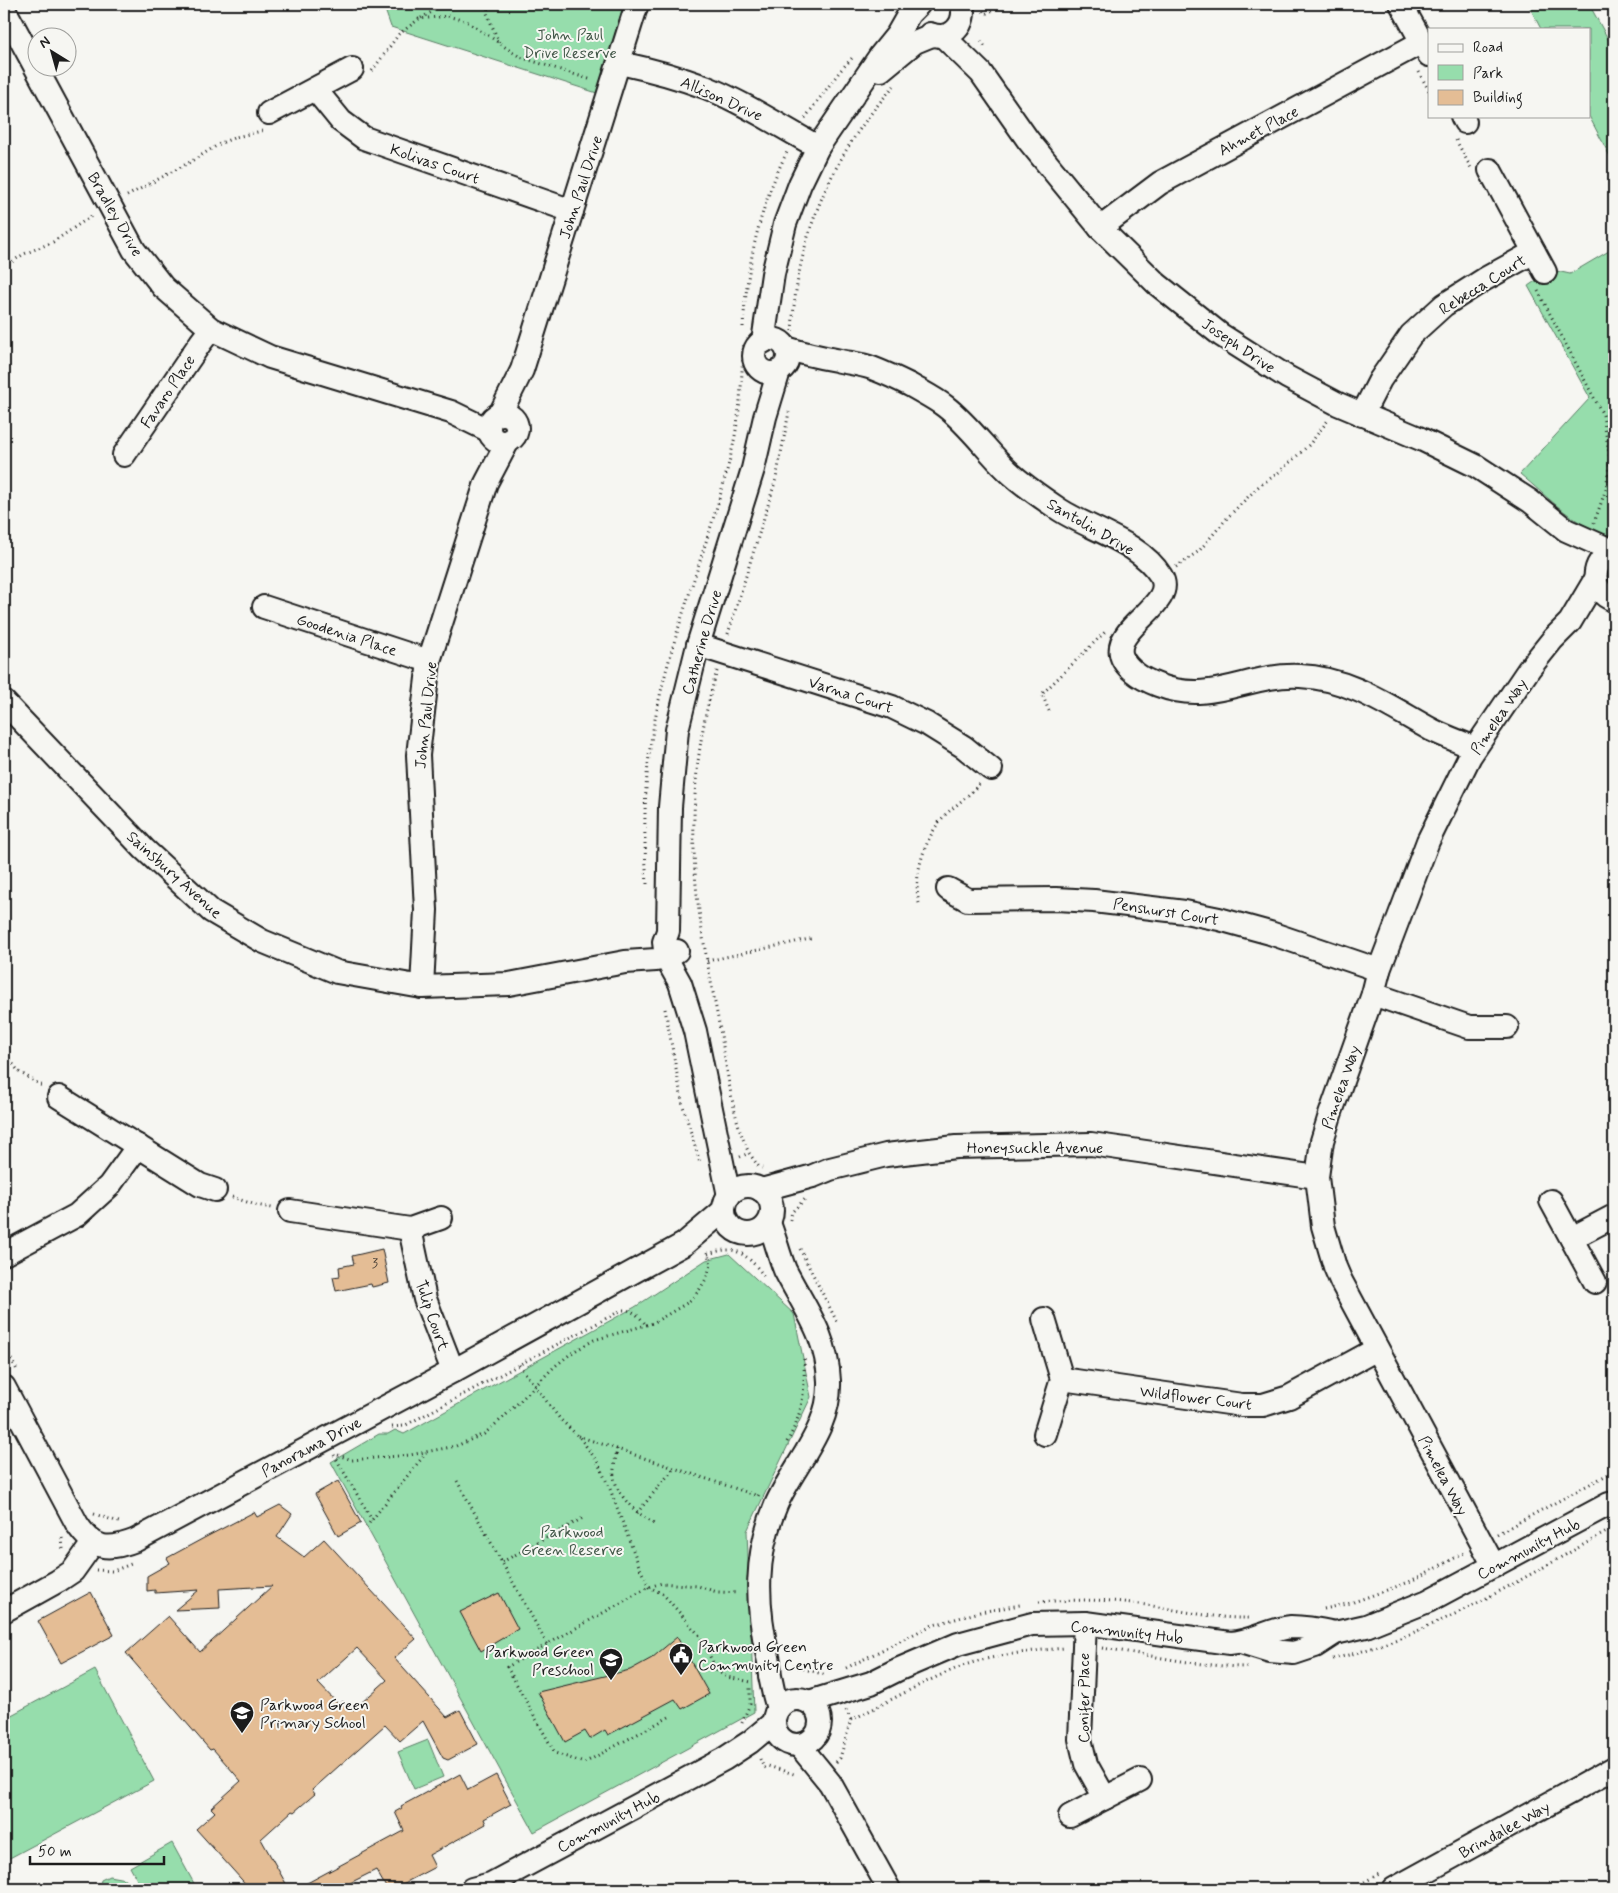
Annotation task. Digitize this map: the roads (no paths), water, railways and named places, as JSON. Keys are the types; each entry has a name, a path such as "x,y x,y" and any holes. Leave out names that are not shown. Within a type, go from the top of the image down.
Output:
{"street":[{"name":"John Paul Drive","path":"422,987 426,910 418,755 429,660 486,483 500,427 522,370 637,4"},
{"name":"Joseph Drive","path":"919,4 918,17 920,25 959,17 981,73 1028,140 1100,228 1157,284 1221,336 1287,378 1338,404 1421,439 1476,466 1530,501 1575,535 1614,551"},
{"name":"Catherine Drive","path":"669,953 664,942 668,931 668,900 671,872 670,807 677,730 698,645 752,469 780,356 773,284 784,224 800,184 818,148 880,56 897,35 909,14 919,4"},
{"name":"Ahmet Place","path":"1100,228 1160,183 1426,49 1401,4"},
{"name":"Bradley Drive","path":"6,10 134,250 163,287 212,329 270,357 500,427"},
{"name":"Catherine Drive","path":"850,101 885,66 915,42 959,17"},
{"name":"Allison Drive","path":"620,63 661,73 705,88 748,108 818,148"},
{"path":"269,121 315,89 359,74"},
{"name":"Kolivas Court","path":"315,89 341,121 364,138 572,211"},
{"name":"Rebecca Court","path":"1483,173 1534,252 1541,281"},
{"name":"Rebecca Court","path":"1362,415 1380,380 1411,335 1444,305 1534,252"},
{"name":"Favaro Place","path":"124,455 201,342 212,329"},
{"name":"Santolin Drive","path":"780,356 833,360 871,368 911,386 947,408 1008,472 1041,497 1064,512 1118,538 1146,560 1161,575 1164,582 1163,591 1158,601 1127,632 1123,640 1121,655 1134,672 1148,681 1167,688 1192,693 1214,692 1255,680 1278,677 1300,676 1333,680 1360,689 1473,752"},
{"name":"Joseph Drive","path":"1575,535 1595,576 1598,587 1612,599"},
{"name":"Pimelea Way","path":"1570,622 1595,576 1601,560 1614,551"},
{"name":"Pimelea Way","path":"1494,1566 1335,1267 1323,1226 1317,1177 1322,1141 1373,994 1379,970 1428,841 1473,752 1529,669 1553,639 1570,622 1612,599"},
{"name":"Goodenia Place","path":"264,607 429,660"},
{"name":"Varna Court","path":"698,645 892,707 927,724 964,747 991,769"},
{"name":"Sainsbury Avenue","path":"4,702 144,849 212,911 262,941 337,972 422,987 509,984 669,953"},
{"name":"Penshurst Court","path":"948,890 968,900 1056,899 1094,901 1185,912 1270,933 1379,970"},
{"path":"669,953 695,1031 718,1140 721,1164 734,1217 769,1267 813,1319 825,1350 829,1383 827,1404 810,1447 791,1476 776,1505 766,1536 759,1568 758,1594 767,1673 778,1734 806,1736"},
{"path":"1373,994 1469,1027 1507,1027"},
{"path":"59,1097 200,1184 215,1190"},
{"path":"718,1140 741,1157 769,1200 769,1267"},
{"name":"Honeysuckle Avenue","path":"769,1200 830,1169 886,1155 956,1147 1091,1144 1317,1177"},
{"path":"4,1254 78,1215 109,1186 138,1146"},
{"path":"734,1217 740,1188 769,1200"},
{"path":"734,1217 756,1233 769,1200"},
{"path":"1551,1201 1595,1282"},
{"path":"290,1211 410,1229 441,1218"},
{"path":"1572,1238 1614,1216"},
{"name":"Panorama Drive","path":"93,1543 109,1547 136,1540 453,1371 698,1246 734,1217"},
{"name":"Tulip Court","path":"410,1229 425,1299 453,1371"},
{"path":"1044,1319 1062,1379 1045,1434"},
{"name":"Wildflower Court","path":"1062,1379 1242,1406 1263,1405 1290,1396 1377,1349"},
{"path":"4,1611 73,1571 93,1543 84,1536 76,1524 13,1383"},
{"name":"Community Hub","path":"483,1887 724,1759 753,1747 806,1736 841,1699 897,1670 958,1644 1032,1624 1085,1623 1230,1643 1244,1642 1270,1651 1294,1653 1315,1646 1335,1633 1366,1626 1428,1601 1613,1502"},
{"name":"Conifer Place","path":"1085,1623 1080,1739 1086,1764 1105,1798"},
{"path":"767,1673 815,1707 806,1736 889,1889"},
{"name":"Community Hub","path":"805,1701 841,1699"},
{"path":"776,1716 788,1701 805,1701"},
{"name":"Community Hub","path":"753,1747 776,1716"},
{"name":"Brindalee Way","path":"1394,1889 1424,1882 1614,1768"},
{"path":"1070,1816 1140,1780"}],"place":[{"name":"Parkwood Green Community Centre","path":"681,1676"},
{"name":"Parkwood Green Preschool","path":"611,1681"},
{"name":"Parkwood Green Primary School","path":"242,1734"}],"park label":[{"name":"John Paul Drive Reserve","path":"570,43"},
{"name":"Parkwood Green Reserve","path":"572,1540"}]}
